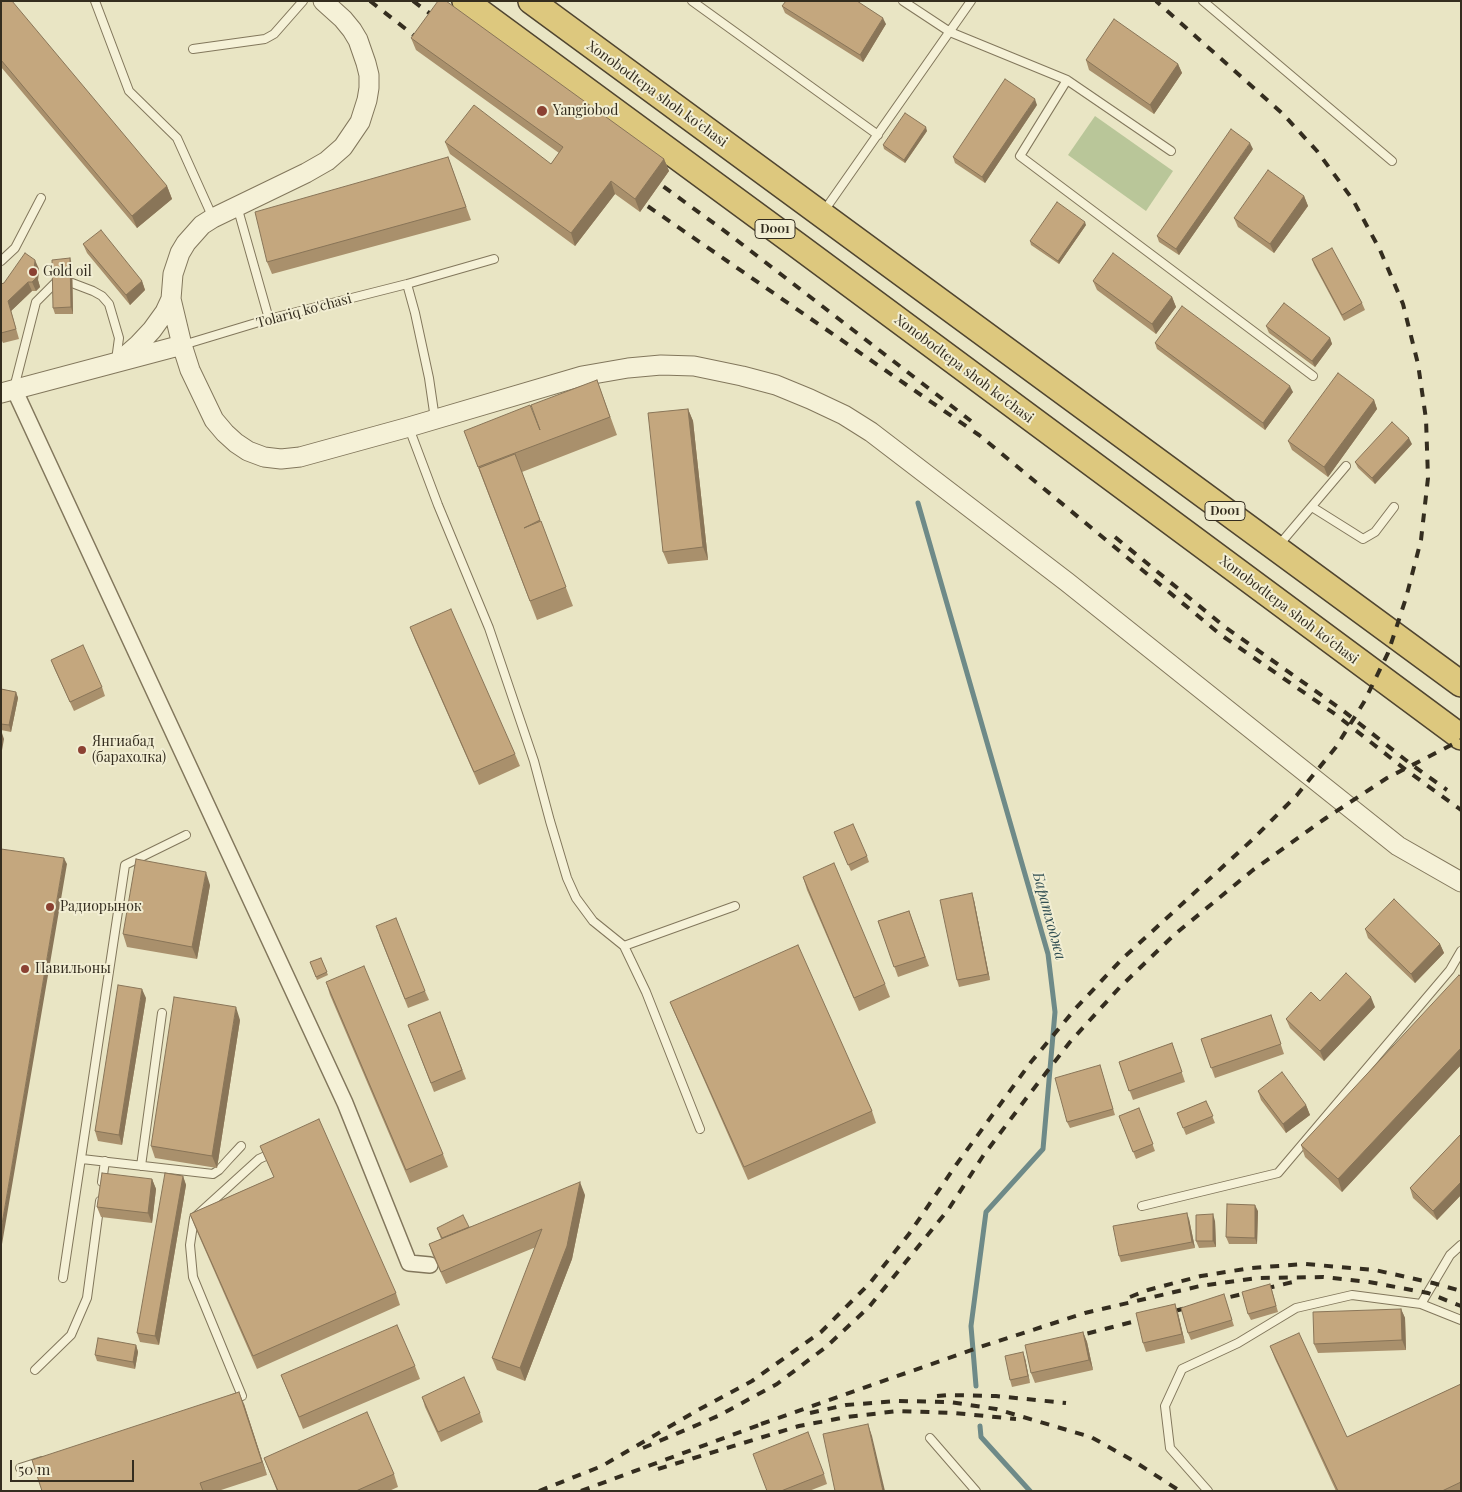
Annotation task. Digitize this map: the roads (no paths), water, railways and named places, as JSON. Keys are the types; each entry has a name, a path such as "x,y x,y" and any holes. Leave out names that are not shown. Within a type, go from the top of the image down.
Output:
{"highway":[{"name":"Xonobodtepa shoh ko'chasi","path":"466,1 798,245 1461,738"},
{"name":"Xonobodtepa shoh ko'chasi","path":"531,1 1461,684"},
{"path":"1322,635 1348,602"}],"street":[{"path":"324,1 352,30 358,40 366,63 369,75 369,88 360,122 343,147 326,162 213,218 194,233 180,253 173,274 172,299 182,345 190,370 214,420 225,434 255,455 272,458 295,458 409,427 582,376 628,368 661,365 694,366 776,385 810,399 871,432 1067,582 1398,846 1461,882"},
{"name":"Tolariq ko'chasi","path":"115,363 138,345 152,330 172,299"},
{"name":"Tolariq ko'chasi","path":"8,391 182,345"},
{"path":"8,391 345,1103 409,1264 430,1265"}],"lane":[{"path":"96,1 129,91 177,138 213,218"},
{"path":"193,49 265,39 274,34 303,1"},
{"path":"692,1 878,135"},
{"path":"902,1 950,32 1067,80 1171,151"},
{"path":"822,215 971,1"},
{"path":"1203,1 1392,161"},
{"path":"1067,80 1020,156 1313,376"},
{"path":"1,261 15,248 41,198"},
{"path":"237,206 269,319"},
{"name":"Tolariq ko'chasi","path":"182,345 269,319 407,284 494,259"},
{"path":"8,391 36,302 55,283"},
{"path":"72,283 102,296 109,304 118,338 115,363"},
{"path":"407,284 429,378 435,419"},
{"path":"409,427 438,505 489,628 534,761 550,821 576,898 593,921 624,946 646,992 700,1129"},
{"path":"1276,549 1346,466"},
{"path":"1312,507 1363,539 1375,532 1394,507"},
{"path":"63,1278 125,865 186,835"},
{"path":"624,946 735,906"},
{"path":"1142,1206 1278,1173 1450,970 1461,951"},
{"path":"140,1166 162,1013"},
{"path":"82,1158 213,1174 241,1146"},
{"path":"223,1402 242,1396 193,1277 190,1244 194,1218 259,1159 276,1152"},
{"path":"35,1370 71,1335 87,1298 105,1161"},
{"path":"1421,1304 1450,1255 1461,1245"},
{"path":"1208,1491 1170,1448 1165,1406 1182,1370 1238,1343 1296,1308 1352,1295 1421,1304 1461,1320"},
{"path":"930,1438 976,1491"},
{"path":"20,1468 48,1459"}],"waterway":[{"name":"Баратходжа","path":"918,503 1048,954 1055,1012 1043,1149 986,1212 971,1326 976,1386"},
{"name":"Баратходжа","path":"980,1426 981,1437 1030,1491"}],"railway":[{"path":"370,1 425,44"},
{"path":"413,1 440,21"},
{"path":"539,1491 602,1466 752,1381 821,1332 870,1283 909,1234 956,1165 1031,1062 1076,1008 1122,959 1252,840 1297,795 1336,747 1364,702 1388,653 1406,598 1421,540 1428,478 1426,419 1418,364 1403,304 1380,250 1353,200 1317,151 1283,114 1156,1"},
{"path":"649,176 730,235 971,421"},
{"path":"633,196 979,435 1221,635 1335,714 1406,770 1461,810"},
{"path":"1115,537 1225,627 1341,709 1447,790"},
{"path":"643,1448 718,1416 777,1384 826,1347 869,1307 948,1210 983,1156 1070,1042 1120,987 1174,935 1253,870 1326,818 1387,778 1461,740"},
{"path":"1130,1297 1148,1290 1201,1276 1251,1268 1305,1264 1375,1270 1461,1291"},
{"path":"761,1424 980,1347 1085,1313 1200,1286 1258,1278 1323,1277 1369,1282 1428,1293 1461,1306"},
{"path":"1213,1301 1293,1282"},
{"path":"1070,1338 1194,1306"},
{"path":"937,1396 996,1396 1066,1403"},
{"path":"810,1413 846,1405 898,1401 950,1402 996,1409 1091,1437 1132,1460 1180,1491"},
{"path":"658,1469 799,1426 847,1417 898,1411 954,1413 1016,1419"},
{"path":"581,1491 767,1422"}],"place":[{"name":"Yangiobod","path":"542,111"},
{"name":"Gold oil","path":"33,272"},
{"name":"Янгиабад (барахолка)","path":"82,750"},
{"name":"Радиорынок","path":"50,907"},
{"name":"Павильоны","path":"25,969"}]}
